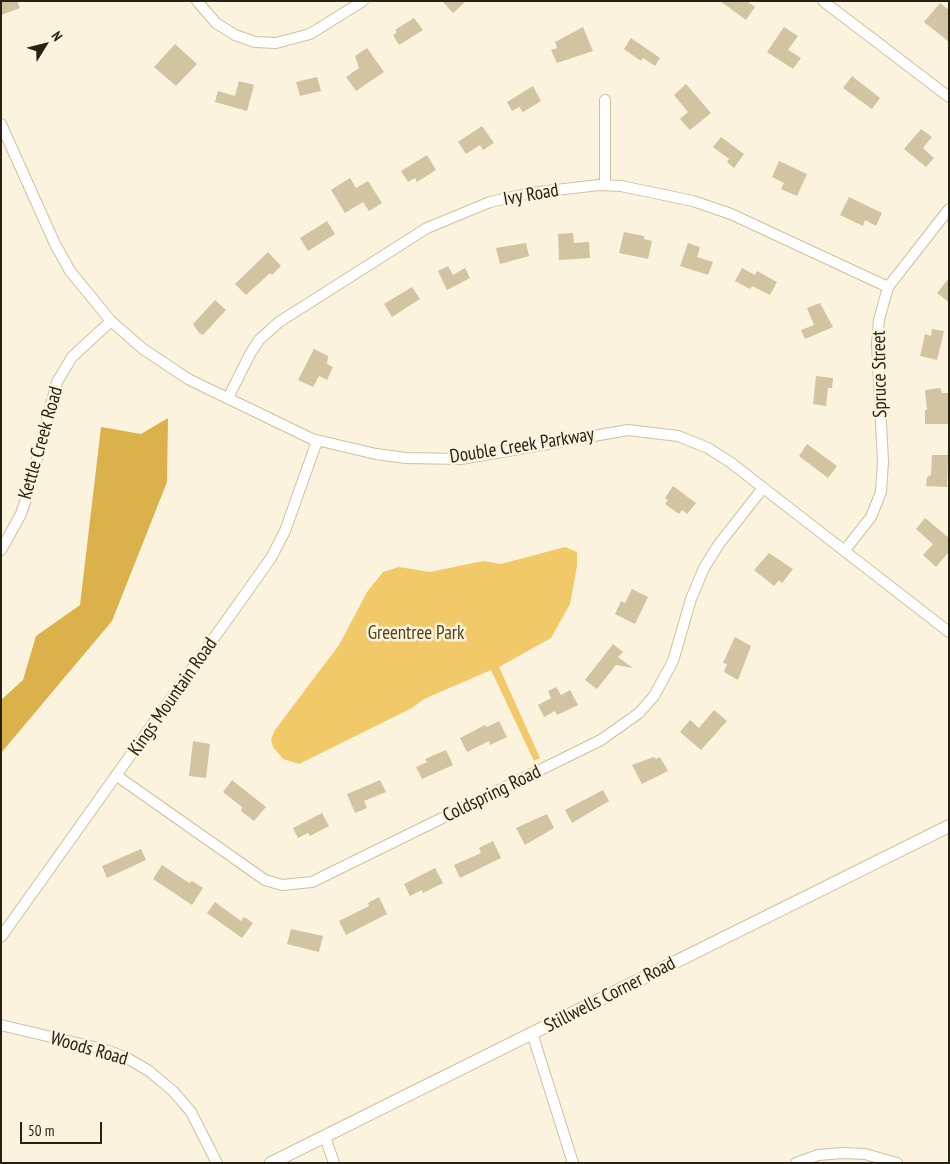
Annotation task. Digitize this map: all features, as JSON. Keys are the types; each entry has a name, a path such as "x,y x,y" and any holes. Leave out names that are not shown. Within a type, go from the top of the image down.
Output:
{"street":[{"path":"197,1 216,23 235,35 255,42 276,43 310,34 363,1"},
{"path":"823,1 949,97"},
{"path":"605,100 605,185"},
{"name":"Double Creek Parkway","path":"1,124 55,244 70,271 111,321 142,349 170,368 317,441 386,456 461,459 610,432 647,431 678,436 708,448 730,462 949,632"},
{"name":"Ivy Road","path":"228,398 247,358 265,333 279,322 427,228 461,212 522,195 605,185 621,186 693,201 731,214 888,287"},
{"name":"Spruce Street","path":"845,550 871,517 881,492 883,462 877,344 879,320 888,287 949,209"},
{"name":"Kettle Creek Road","path":"1,550 21,514 28,493 57,382 72,357 111,321"},
{"name":"Kings Mountain Road","path":"1,937 272,558 285,531 317,441"},
{"name":"Coldspring Road","path":"117,776 265,880 282,885 312,882 601,740 639,713 654,696 673,661 691,599 704,568 719,544 763,488"},
{"name":"Stillwells Corner Road","path":"271,1163 949,826"},
{"name":"Woods Road","path":"1,1025 106,1050 127,1058 149,1071 173,1091 190,1112 217,1163"},
{"path":"532,1033 573,1163"},
{"path":"325,1137 334,1163"},
{"path":"796,1163 818,1155 843,1153 871,1155 897,1163"}],"green space":[{"name":"Greentree Park","path":"565,547 577,552 577,566 570,604 551,638 499,667 540,758 534,761 491,670 424,699 412,708 299,764 283,759 273,747 271,739 275,730 339,645 367,592 383,572 399,567 430,572 483,561 501,564"}],"shaded area":[{"path":"168,418 167,482 112,621 1,753 1,700 23,680 36,636 80,605 101,427 141,434"}],"building":[{"path":"1,1 17,1 20,8 1,15"},
{"path":"442,1 466,1 453,13"},
{"path":"720,1 747,1 755,7 746,20"},
{"path":"940,3 949,10 949,42 924,22"},
{"path":"414,18 423,30 399,45 393,35 397,32 395,30"},
{"path":"583,27 593,51 557,63 551,50 557,48 555,42"},
{"path":"784,27 798,36 788,50 801,58 793,69 767,52"},
{"path":"631,38 660,58 655,66 643,58 641,61 624,49"},
{"path":"175,44 197,64 176,86 154,67"},
{"path":"367,48 384,72 356,91 346,77 359,68 355,56"},
{"path":"852,76 880,98 872,109 843,88"},
{"path":"317,77 321,91 300,96 296,82"},
{"path":"239,81 254,85 247,111 215,102 218,91 235,96"},
{"path":"686,84 711,113 690,130 680,119 688,112 674,95"},
{"path":"533,86 541,101 523,112 519,107 512,111 507,102"},
{"path":"482,126 494,143 483,150 480,145 466,154 458,142"},
{"path":"921,129 932,137 923,148 934,158 926,167 904,149"},
{"path":"721,137 744,154 734,168 727,162 729,159 713,147"},
{"path":"427,155 436,170 417,182 415,178 408,182 401,171"},
{"path":"779,161 807,174 797,196 781,189 784,183 772,177"},
{"path":"350,178 356,188 368,181 382,203 369,211 363,202 345,213 331,190"},
{"path":"849,197 882,213 876,226 865,220 863,226 840,215"},
{"path":"327,221 335,234 308,251 300,238"},
{"path":"624,232 644,236 644,239 652,241 648,259 619,253"},
{"path":"573,233 574,243 589,242 590,258 559,260 558,234"},
{"path":"526,243 529,256 500,264 496,248"},
{"path":"688,243 700,247 697,257 713,262 708,275 680,266"},
{"path":"268,252 281,266 272,275 270,273 246,295 235,284"},
{"path":"448,266 453,275 465,268 470,278 447,290 438,271"},
{"path":"742,268 755,275 757,271 777,282 770,295 752,286 750,289 735,281"},
{"path":"949,278 949,302 937,293"},
{"path":"412,287 420,299 392,317 384,304"},
{"path":"215,300 226,310 203,335 199,333 193,324"},
{"path":"820,303 833,327 805,339 801,330 814,325 807,308"},
{"path":"932,329 944,331 937,360 920,356 925,334 931,336"},
{"path":"314,349 328,356 327,364 333,367 327,380 319,376 313,387 298,380"},
{"path":"816,376 833,378 832,388 828,388 826,406 813,404"},
{"path":"940,388 942,393 949,393 949,424 925,424 925,410 927,410 925,390"},
{"path":"807,444 837,466 828,478 799,456"},
{"path":"932,455 948,455 947,487 926,486 927,477 931,475"},
{"path":"673,486 696,503 687,514 682,510 679,514 665,504 668,500 665,498"},
{"path":"925,518 949,538 949,552 936,567 923,555 933,544 916,529"},
{"path":"769,553 793,569 782,583 779,580 774,586 754,570"},
{"path":"632,589 648,597 635,624 615,614 621,601 625,603"},
{"path":"735,637 751,646 738,680 724,672 727,664 723,663"},
{"path":"613,644 623,652 618,657 633,668 616,665 597,689 585,680"},
{"path":"556,687 561,695 570,690 578,705 557,715 555,711 544,717 538,705 551,698 548,691"},
{"path":"714,710 727,721 701,750 680,732 690,720 699,728"},
{"path":"499,721 507,737 490,745 489,741 467,752 460,738 485,725 487,727"},
{"path":"193,741 210,744 206,778 189,776"},
{"path":"446,750 453,765 422,779 416,767 427,762 425,759"},
{"path":"654,757 656,759 660,757 668,771 642,784 632,765"},
{"path":"232,780 266,807 254,821 241,811 242,807 223,792"},
{"path":"380,780 386,792 364,801 367,808 355,813 347,794"},
{"path":"603,790 609,801 572,823 565,810"},
{"path":"322,813 329,826 310,836 308,833 298,838 293,828"},
{"path":"547,814 554,828 525,845 516,828"},
{"path":"493,841 501,858 460,878 454,865 481,853 479,848"},
{"path":"141,849 146,860 107,878 102,866"},
{"path":"162,865 189,883 192,881 203,888 192,905 153,879"},
{"path":"435,868 443,883 423,893 422,890 410,896 404,884"},
{"path":"379,897 387,914 346,935 339,921 369,906 368,903"},
{"path":"215,902 241,921 244,917 253,923 242,938 207,913"},
{"path":"291,929 323,936 319,952 287,944"}]}
